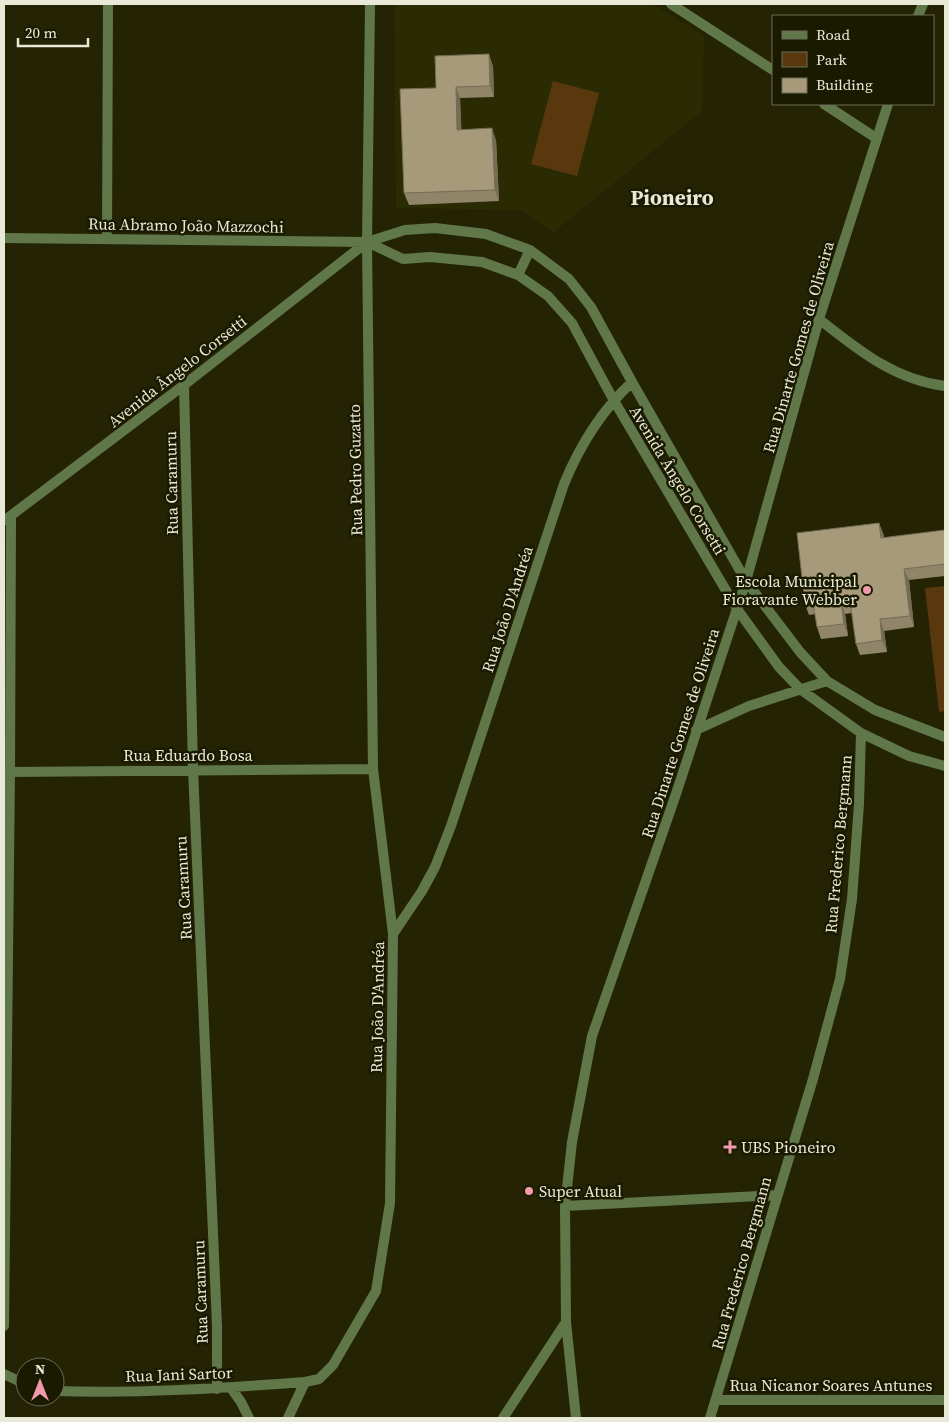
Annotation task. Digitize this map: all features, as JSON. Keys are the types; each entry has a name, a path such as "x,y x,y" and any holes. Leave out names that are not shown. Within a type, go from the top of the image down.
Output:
{"street":[{"path":"107,239 108,4"},
{"name":"Rua Pedro Guzatto","path":"370,4 368,242 373,769 393,934"},
{"path":"671,4 772,69"},
{"path":"826,105 876,138"},
{"name":"Rua Dinarte Gomes de Oliveira","path":"576,1418 566,1322 565,1206 572,1142 592,1036 676,794 746,581 819,319 888,105"},
{"name":"Avenida Ângelo Corsetti","path":"406,230 435,228 486,234 530,250 570,279 591,307 746,581 800,652 827,681 875,710 945,737"},
{"name":"Rua Abramo João Mazzochi","path":"4,238 368,242 406,230"},
{"name":"Rua Abramo João Mazzochi","path":"368,242 404,259"},
{"name":"Avenida Ângelo Corsetti","path":"7,518 184,386 368,242"},
{"path":"518,274 530,250"},
{"name":"Avenida Ângelo Corsetti","path":"404,259 430,257 482,262 518,274 548,296 572,323 613,399 737,609 779,667 800,690 862,733 909,756 945,766"},
{"path":"819,319 855,348 891,370 926,384 945,386"},
{"name":"Rua João D'Andréa","path":"305,1382 319,1379 333,1365 376,1291 390,1203 393,934 422,891 435,867 451,826 564,484 584,441 613,399 632,382"},
{"name":"Rua Caramuru","path":"184,386 193,770 217,1316 217,1389"},
{"path":"4,1326 7,518"},
{"path":"696,730 749,706 827,681"},
{"name":"Rua Frederico Bergmann","path":"710,1418 717,1400 840,979 852,899 862,733"},
{"name":"Rua Eduardo Bosa","path":"7,772 373,769"},
{"path":"565,1206 777,1195"},
{"path":"503,1418 566,1322"},
{"path":"288,1418 305,1382"},
{"name":"Rua Jani Sartor","path":"65,1391 217,1389 305,1382"},
{"path":"231,1388 249,1418"},
{"name":"Rua Nicanor Soares Antunes","path":"717,1400 945,1400"}],"shaded area":[{"path":"394,4 653,4 704,36 702,111 554,232 520,210 396,208"}],"green space":[{"path":"553,81 599,93 577,176 531,164"},
{"path":"945,586 945,711 939,712 925,588"}],"building":[{"path":"489,54 490,86 456,87 457,130 492,128 495,190 404,193 400,89 436,88 435,56"},
{"path":"879,523 881,538 945,530 945,564 904,569 910,616 880,619 882,640 856,644 850,601 841,602 844,624 817,627 813,603 805,604 797,533"}],"place":[{"name":"Escola Municipal Fioravante Webber","path":"867,590"},
{"name":"UBS Pioneiro","path":"730,1147"},
{"name":"Super Atual","path":"529,1191"}],"district":[{"name":"Pioneiro","path":"672,197"}]}
